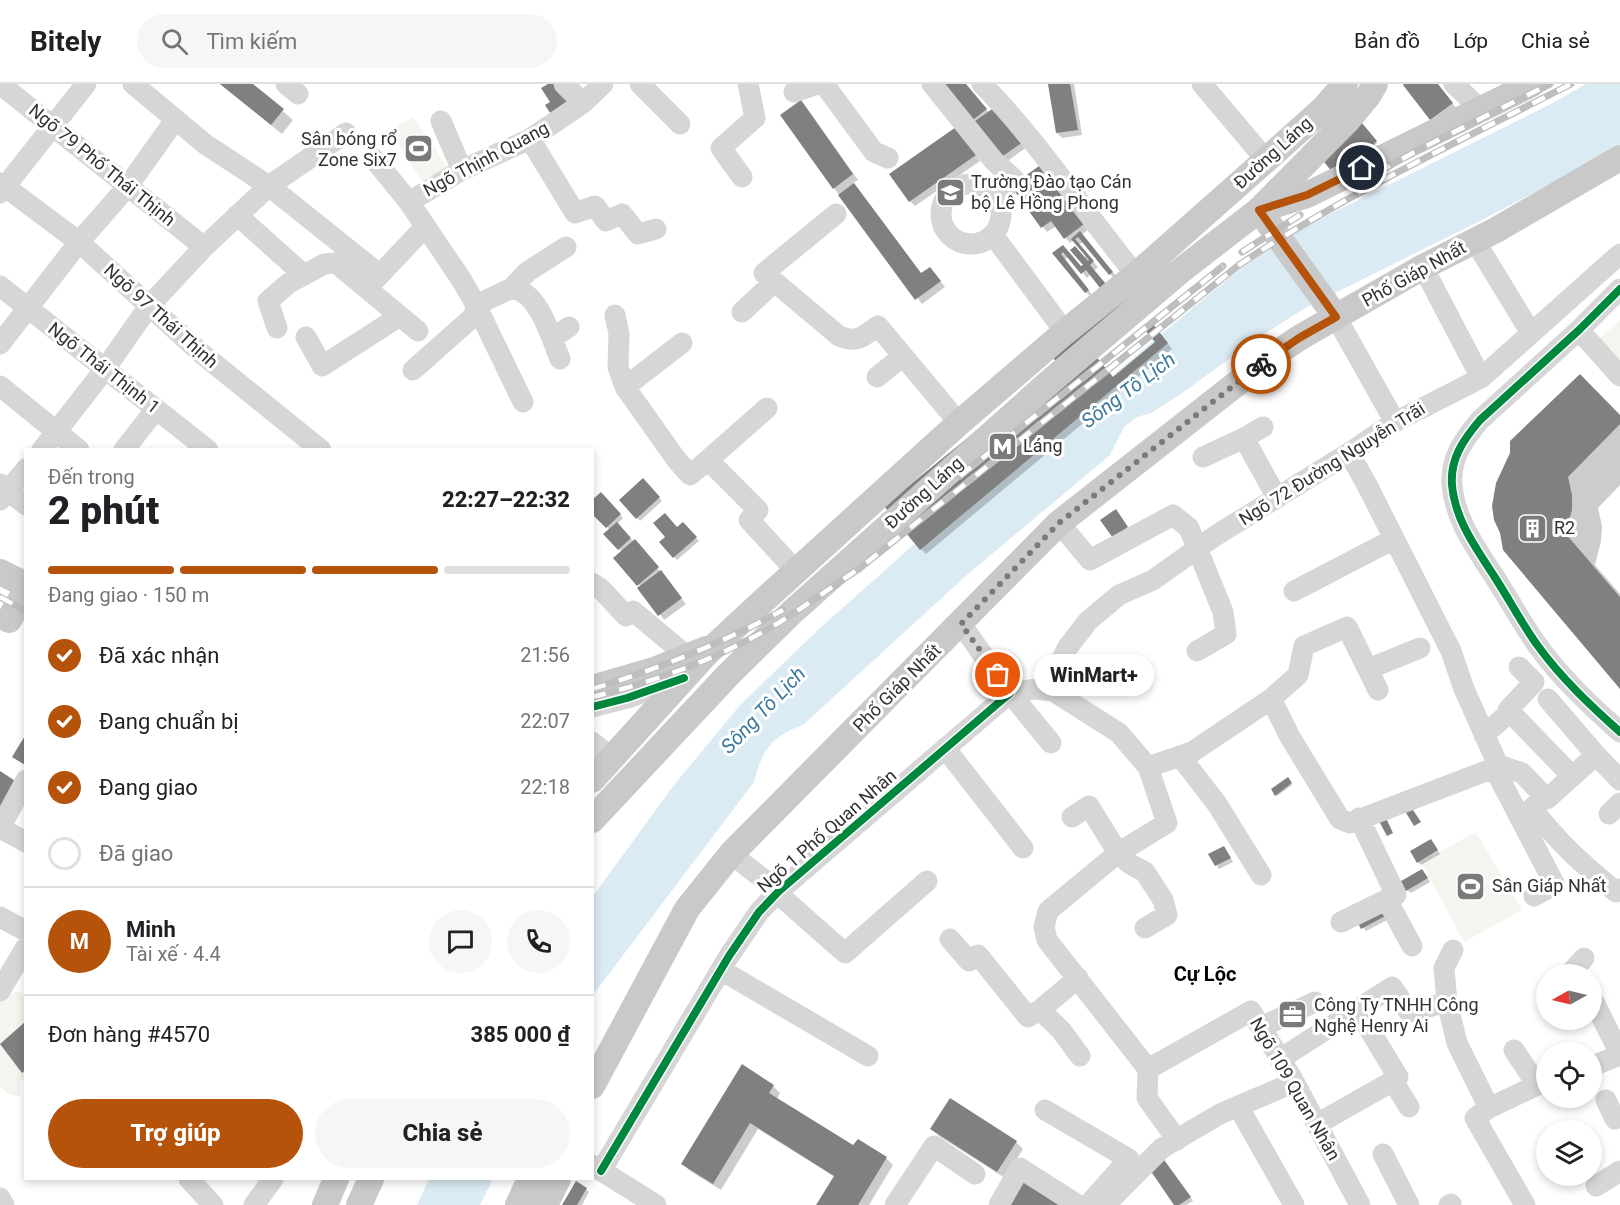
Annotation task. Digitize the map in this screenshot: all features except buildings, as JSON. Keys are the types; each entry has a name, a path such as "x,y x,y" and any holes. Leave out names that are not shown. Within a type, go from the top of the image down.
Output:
{"main road":[{"name":"Đường Láng","path":"594,774 602,750 686,667 717,644 959,423 1065,332 1136,275 1266,160 1323,109 1345,84"},
{"name":"Đường Láng","path":"594,818 729,674 791,614 1045,386 1179,272 1259,210 1348,120 1375,84"},
{"path":"1331,309 1259,210 1307,195 1532,84"},
{"name":"Phố Giáp Nhất","path":"594,1082 687,909 731,854 1059,523 1268,358 1299,338 1331,309 1475,241 1620,158"},
{"path":"1028,364 1045,386"},
{"path":"0,572 24,584"},
{"path":"11,621 24,594"},
{"path":"594,687 654,670 686,667"},
{"path":"325,1205 336,1180"},
{"path":"359,1205 371,1180"},
{"path":"518,1205 530,1180"},
{"path":"546,1205 558,1180"}],"street":[{"name":"Ngõ 79 Phố Thái Thịnh","path":"0,84 204,247"},
{"path":"2,188 86,84"},
{"path":"133,84 205,144 269,186 373,281 400,316 418,331"},
{"path":"564,84 583,103"},
{"name":"Ngõ Thịnh Quang","path":"523,402 476,305 409,202 462,170 530,139 583,103 603,84"},
{"path":"640,84 680,124"},
{"path":"742,177 722,148 754,118 748,84"},
{"path":"794,92 818,84"},
{"path":"825,84 874,152 888,158"},
{"path":"932,84 994,161 1015,180 995,196"},
{"path":"982,84 1056,170 1068,190 1136,275"},
{"path":"1202,84 1266,160"},
{"path":"1454,84 1480,109"},
{"path":"0,344 79,242 128,186 175,120"},
{"path":"441,120 462,170"},
{"path":"44,448 105,369 149,306 204,247 269,186 346,134"},
{"path":"530,139 575,213 595,206 606,221 622,214 638,234 656,229"},
{"path":"374,159 409,202"},
{"path":"980,185 988,189 1000,205 1001,216 993,235 976,244 966,244 957,240 944,226 941,217 945,198 960,186 980,185"},
{"name":"Ngõ 97 Thái Thịnh","path":"2,188 79,242 201,353 319,448"},
{"path":"836,214 764,273 839,336 859,339 878,326 959,423"},
{"path":"237,215 304,275"},
{"path":"373,281 425,227"},
{"path":"993,235 1065,332"},
{"path":"1475,241 1531,333"},
{"path":"413,370 474,316 476,305 512,288 527,272 566,247"},
{"name":"Ngõ 72 Đường Nguyễn Trãi","path":"1052,676 1068,647 1088,621 1119,595 1153,580 1196,549 1395,422 1481,378 1620,254"},
{"path":"277,327 268,301 289,283 324,264 336,263 373,281"},
{"path":"1423,267 1481,378"},
{"path":"742,312 774,282"},
{"name":"Ngõ Thái Thịnh 1","path":"0,286 205,448"},
{"path":"512,288 517,288 537,306 561,333 560,359"},
{"path":"1620,289 1579,330 1480,420 1466,436 1454,460 1452,486 1459,515 1468,535 1538,646 1589,705 1620,732"},
{"path":"1331,309 1395,422"},
{"path":"615,315 619,334 618,367 625,387 690,475 766,408"},
{"path":"306,337 322,366 400,316"},
{"path":"1579,330 1620,375"},
{"path":"625,387 682,342"},
{"path":"877,377 903,356"},
{"path":"0,386 77,448"},
{"path":"126,448 156,409"},
{"path":"1203,457 1263,427"},
{"path":"1244,438 1276,498"},
{"path":"1349,453 1451,651 1496,766 1555,885 1534,896"},
{"path":"708,460 758,510 749,520 797,572"},
{"path":"24,471 2,492 24,505"},
{"path":"1059,523 1090,560 1173,515 1189,528 1223,612 1226,627 1226,634 1197,651"},
{"path":"1294,591 1394,538"},
{"path":"594,584 626,616 633,611 686,667 627,698 594,706"},
{"path":"961,624 1010,693 1051,743"},
{"path":"1148,767 1192,752 1271,699 1298,675 1304,645 1347,627 1378,690"},
{"path":"1538,646 1557,653 1569,662 1593,691"},
{"path":"1368,669 1420,648"},
{"path":"1484,735 1506,707 1534,682 1520,667"},
{"path":"1010,693 1035,689 1053,691 1119,733 1148,767 1167,823 1119,853 1048,911 1044,927 1047,940 1148,1069 1147,1098 1177,1140"},
{"name":"Ngõ 1 Phố Quan Nhân","path":"597,1168 759,912 778,892 1010,693"},
{"path":"1271,699 1290,737 1340,819 1350,822 1496,766 1522,773 1546,798"},
{"path":"1548,699 1620,780"},
{"path":"1506,707 1572,776"},
{"path":"945,748 1023,848"},
{"path":"1596,754 1532,808 1565,849 1616,892 1620,889"},
{"path":"1180,756 1217,804 1262,874"},
{"path":"24,784 0,828 24,841"},
{"path":"1072,818 1089,806 1119,853 1130,864 1145,872 1163,900 1167,915 1145,928"},
{"path":"1341,922 1396,895 1359,818"},
{"path":"731,854 778,892 845,953 927,881"},
{"path":"1387,900 1412,946"},
{"path":"0,917 24,930"},
{"path":"950,939 969,961 978,955 1028,1017 1040,1010 1078,978"},
{"path":"0,991 24,950"},
{"path":"1453,951 1444,968 1446,1002 1457,1043 1489,1108"},
{"path":"721,970 868,1056"},
{"path":"1280,1059 1392,987 1409,1012 1446,1002"},
{"path":"1261,1028 1315,1002"},
{"path":"1317,1124 1398,1077 1357,1009"},
{"path":"1040,1010 1061,1030 1080,1056"},
{"name":"Ngõ 109 Quan Nhân","path":"1148,1069 1251,1011 1293,1078 1360,1205"},
{"path":"1602,1018 1620,1054 1602,1062"},
{"path":"1514,1050 1536,1076"},
{"path":"1105,1205 1162,1148 1220,1114 1283,1087 1293,1078"},
{"path":"1393,1081 1409,1107"},
{"path":"1525,1205 1475,1118 1489,1108 1536,1086"},
{"path":"1606,1100 1615,1119 1620,1116"},
{"path":"1238,1106 1294,1205"},
{"path":"1045,1110 1129,1159 1088,1205"},
{"path":"895,1205 934,1146 975,1174"},
{"path":"1383,1154 1409,1205"},
{"path":"597,1168 656,1205"},
{"path":"999,1205 1020,1168 1078,1205"},
{"path":"1602,1182 1620,1171"},
{"path":"190,1180 213,1205"},
{"path":"254,1205 272,1180"},
{"path":"0,1198 4,1205"}],"shaded area":[{"name":"Sân bóng rổ Zone Six7","path":"413,117 447,167 424,184 389,130"},
{"path":"1620,320 1620,364 1598,340"},
{"name":"Sân Giáp Nhất","path":"1476,832 1522,910 1464,942 1421,862"},
{"path":"20,991 24,997 24,1022 0,1044 0,998"},
{"path":"0,1044 22,1073 24,1071 24,1079 20,1082 21,1097 6,1093 0,1086"}],"water":[{"name":"Sông Tô Lịch","path":"1586,84 1620,84 1620,145 1480,221 1307,307 1261,336 1178,396 1151,413 1137,417 1124,427 1110,455 968,574 803,725 776,739 765,753 754,782 594,994 594,895 674,785 741,704 819,629 911,547 1244,266 1308,225 1551,104"},
{"path":"429,1180 492,1180 480,1205 417,1205"}],"railway":[{"path":"1353,186 1420,149 1550,84"},
{"path":"594,696 689,667 758,635 780,622 860,568 1239,265 1319,215 1361,192 1571,84"},
{"path":"1242,252 1300,215"},
{"path":"960,476 1223,266"},
{"path":"0,597 24,610"},
{"path":"594,688 690,654 783,610"}],"cycle path":[{"path":"1620,289 1579,330 1480,420 1459,450 1452,476 1454,498 1462,522 1526,629 1566,680 1620,732"},
{"path":"594,706 627,698 684,678"},
{"path":"601,1171 729,956 759,912 779,891 1010,693"}],"way so far":[{"path":"998,675 961,624 1059,523 1261,364"}],"place":[{"name":"Sân bóng rổ Zone Six7","path":"418,149"},
{"name":"Trường Đào tạo Cán bộ Lê Hồng Phong","path":"950,192"},
{"name":"Láng","path":"1002,446"},
{"name":"R2","path":"1533,528"},
{"name":"WinMart+","path":"998,675"},
{"name":"Sân Giáp Nhất","path":"1471,886"},
{"name":"Công Ty TNHH Công Nghệ Henry Ai","path":"1293,1015"}],"district":[{"name":"Cự Lộc","path":"1205,974"}],"route":[{"path":"1261,364 1299,338 1336,317 1259,210 1307,195 1362,168"}]}
